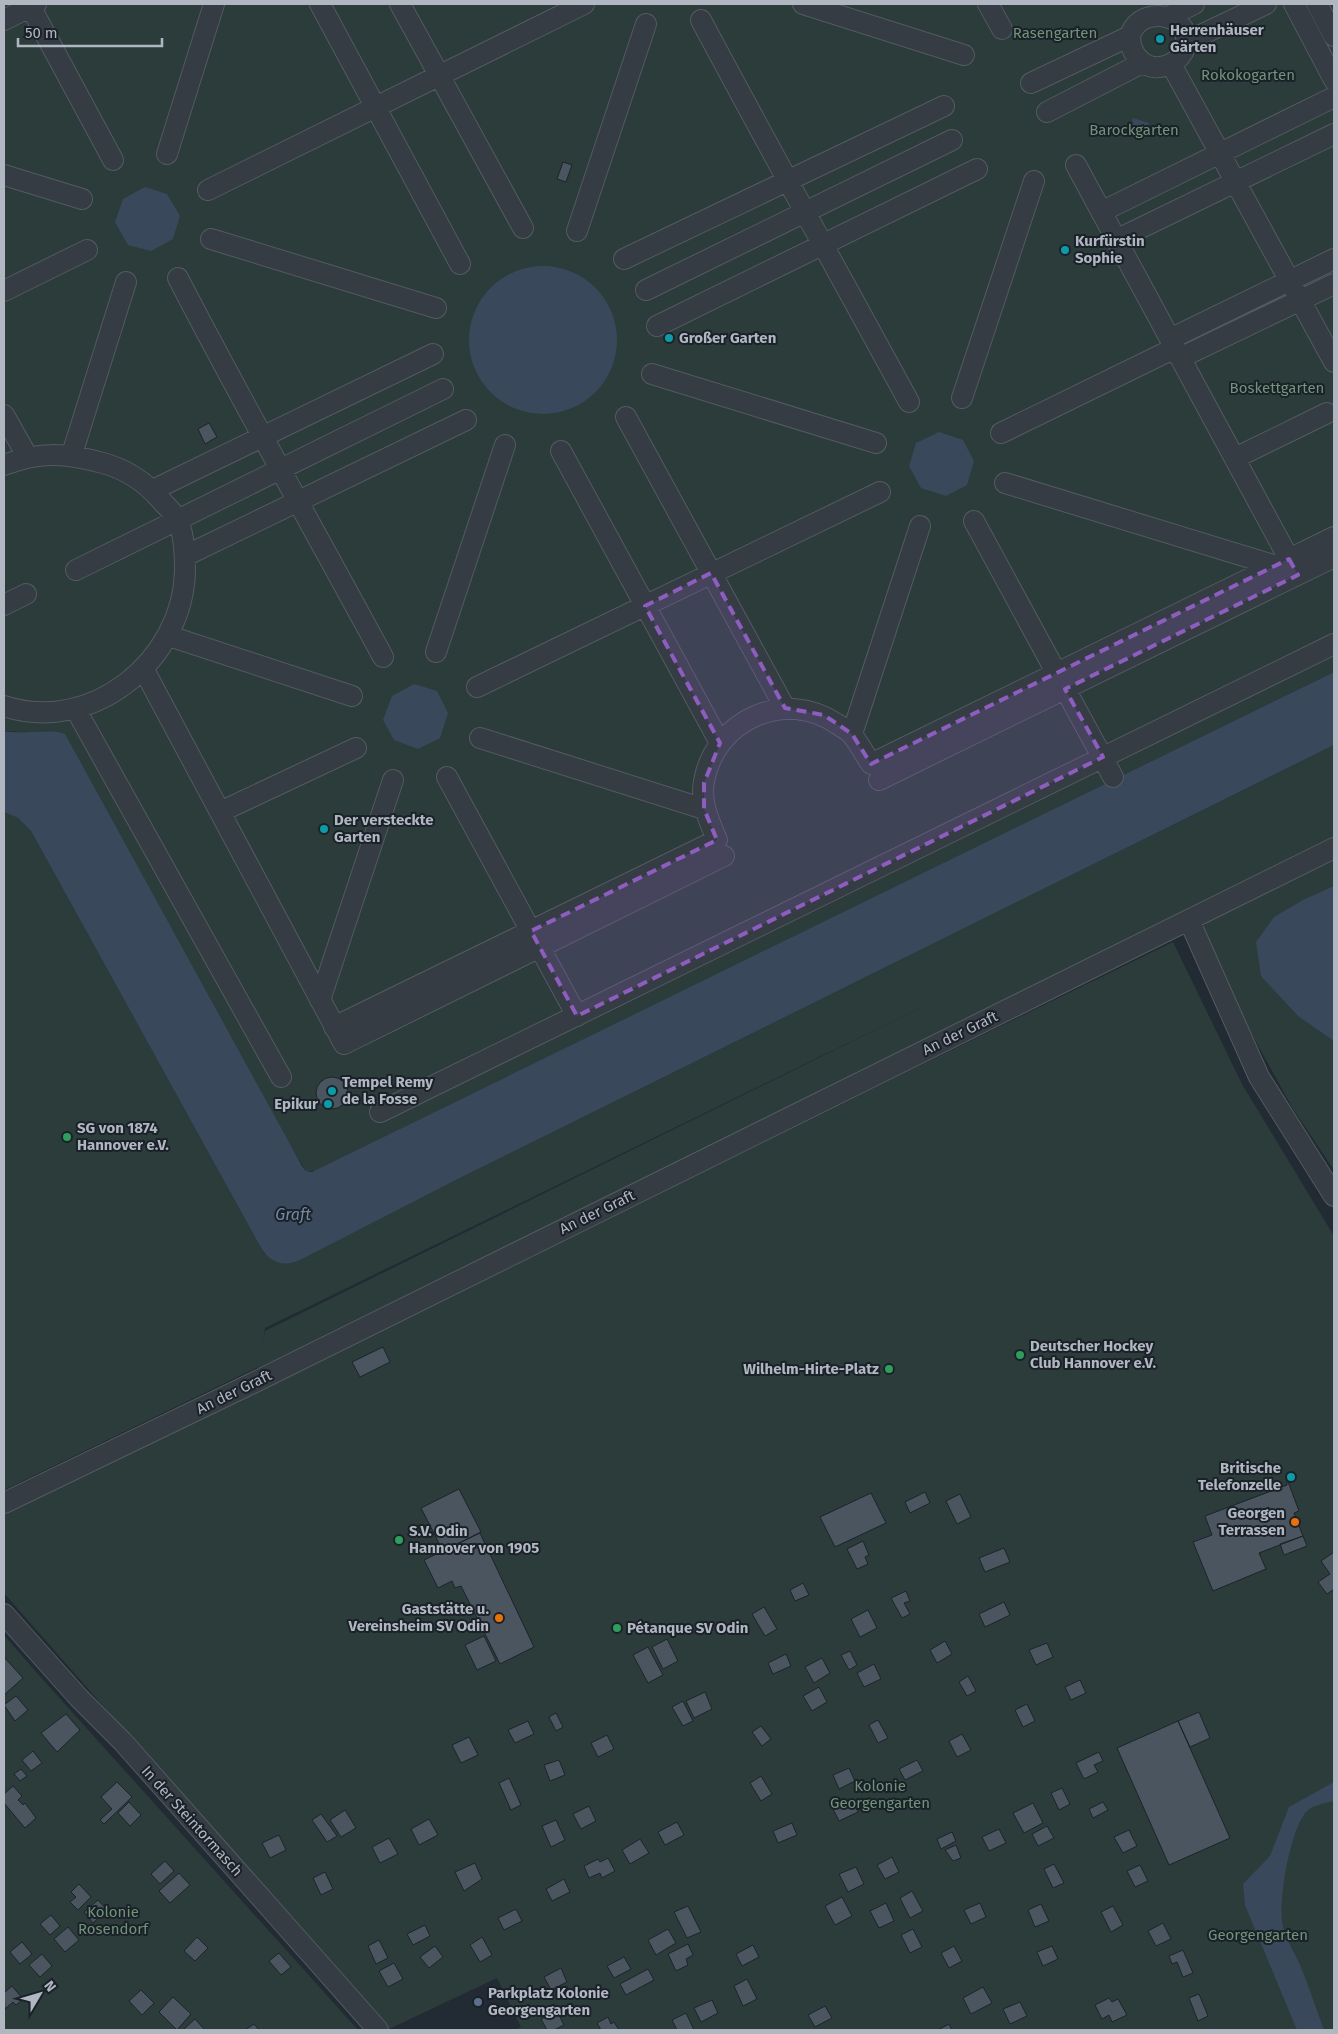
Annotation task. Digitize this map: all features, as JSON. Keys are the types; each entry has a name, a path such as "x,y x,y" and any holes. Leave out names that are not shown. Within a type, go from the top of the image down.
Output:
{"street":[{"path":"166,154 214,4"},
{"path":"320,4 460,264"},
{"path":"400,4 523,228"},
{"path":"208,190 584,4"},
{"path":"803,4 964,55"},
{"path":"988,4 1002,29"},
{"path":"1172,15 1194,4"},
{"path":"1186,42 1266,4"},
{"path":"1294,4 1334,80"},
{"path":"1317,4 1334,36"},
{"path":"4,20 32,5 113,160"},
{"path":"1142,9 1160,11 1172,15 1182,24 1186,42 1180,56 1171,64 1156,67 1142,63 1131,49 1130,36 1142,9"},
{"path":"701,20 786,181 823,244 909,402"},
{"path":"577,230 646,24"},
{"path":"1031,83 1130,36"},
{"path":"1047,112 1142,63"},
{"path":"1171,64 1334,362"},
{"path":"1101,212 1334,98"},
{"path":"624,259 944,106"},
{"path":"1116,240 1334,134"},
{"path":"646,290 952,140"},
{"path":"1076,164 1235,458 1287,566"},
{"path":"657,326 977,169"},
{"path":"4,175 82,199"},
{"path":"962,398 1034,181"},
{"path":"211,239 436,308"},
{"path":"4,291 87,250"},
{"path":"1175,349 1290,281 1334,259"},
{"path":"178,278 261,437 281,469 384,658"},
{"path":"72,454 126,282"},
{"path":"1001,432 1175,349 1301,300 1334,284"},
{"path":"153,490 433,354"},
{"path":"652,374 876,443"},
{"path":"76,570 443,389"},
{"path":"1235,458 1328,413"},
{"path":"4,415 26,456"},
{"path":"626,417 785,708"},
{"path":"185,556 466,420"},
{"path":"436,652 505,445"},
{"path":"561,451 720,743"},
{"path":"4,464 26,456 72,454 115,466 153,490 178,519 185,556 185,588 179,613 169,636 144,670 116,692 75,708 41,712 4,706"},
{"path":"1005,483 1287,566 1334,557"},
{"path":"477,687 880,492"},
{"path":"974,521 1114,776"},
{"path":"852,734 920,526"},
{"path":"879,780 1061,681 1287,566 1334,537"},
{"path":"4,605 26,594"},
{"path":"169,636 352,696"},
{"path":"380,1112 1334,644"},
{"path":"144,670 344,1044 716,840 704,809 704,783 710,761 720,743 731,731 747,719 769,710 785,708 802,709 824,715 852,734 871,764 1061,681"},
{"path":"75,708 281,1076"},
{"path":"480,738 704,809"},
{"path":"220,812 356,748"},
{"path":"447,777 577,1016"},
{"path":"320,1000 393,780"},
{"name":"An der Graft","path":"4,1503 255,1382 1334,848"},
{"path":"536,939 724,856"},
{"path":"1189,920 1259,1077 1334,1196"},
{"name":"In der Steintormasch","path":"4,1614 79,1698 123,1742 378,2030"}],"highlighted area":[{"path":"1289,559 1298,575 1065,689 1103,757 577,1016 531,931 717,840 704,809 704,783 720,743 645,606 711,573 785,708 824,715 852,734 871,764 1273,565"}],"green space":[{"name":"Großer Garten","path":"4,4 1334,4 1334,672 315,1171 306,1171 37,733 4,731"},
{"path":"1334,745 1334,844 257,1375 258,1367 4,1490 4,812 18,818 31,831 264,1253 293,1263 454,1181","holes":["940,998 265,1331 262,1345 265,1328"]},
{"path":"1334,855 1334,1170 1293,1109 1250,1031 1199,922"},
{"path":"1173,942 1242,1084 1334,1236 1334,2030 515,2030 521,2027 497,1978 387,2030 4,1593 4,1513"},
{"name":"Kolonie Rosendorf","path":"4,1635 37,1673 358,2030 4,2030"}],"water":[{"path":"1133,118 1149,123 1144,139 1128,134 1131,129 1129,125 1132,124"},
{"path":"145,187 167,194 180,216 173,239 151,251 128,245 115,222 123,199"},
{"path":"543,266 557,267 571,272 584,278 595,288 605,299 611,312 616,326 616,354 611,368 605,381 595,392 584,402 571,408 557,413 543,414 529,413 515,408 502,402 491,392 481,381 475,368 470,354 469,340 470,326 475,312 481,299 491,288 502,278 515,272 529,267"},
{"path":"939,432 963,440 974,461 967,485 946,496 921,488 909,466 916,443"},
{"name":"Graft","path":"1334,672 1334,745 454,1181 300,1260 288,1263 272,1260 260,1246 31,831 18,818 4,812 4,731 60,732 65,734 302,1166 306,1171 312,1172"},
{"path":"414,684 437,691 448,713 440,738 418,749 394,740 383,720 392,696"},
{"path":"1334,886 1334,1041 1298,1016 1261,976 1256,942 1274,917 1303,900"},
{"path":"1334,1782 1334,1801 1312,1808 1306,1812 1300,1821 1290,1850 1283,1885 1283,1927 1298,1960 1324,2030 1297,2030 1245,1905 1243,1884 1270,1856 1289,1807"}],"building":[{"path":"563,162 572,165 566,182 557,179"},
{"path":"209,423 217,437 205,444 198,429"},
{"name":"Tempel Remy de la Fosse","path":"332,1077 338,1078 343,1082 347,1087 347,1099 343,1104 338,1108 332,1109 326,1108 321,1104 317,1099 316,1093 317,1087 321,1082 326,1078"},
{"path":"383,1347 390,1362 360,1377 352,1362"},
{"path":"1287,1479 1299,1511 1294,1513 1303,1536 1259,1553 1266,1569 1213,1591 1193,1542 1212,1535 1205,1516 1287,1485"},
{"path":"459,1489 481,1532 443,1551 421,1508"},
{"path":"925,1492 930,1503 910,1513 905,1502"},
{"path":"871,1493 886,1523 835,1547 820,1517"},
{"path":"960,1494 971,1517 957,1524 946,1501"},
{"name":"Gaststätte u. Vereinsheim SV Odin","path":"480,1533 534,1647 500,1664 461,1586 455,1588 452,1581 438,1588 424,1560"},
{"path":"1303,1536 1307,1546 1284,1555 1280,1544"},
{"path":"863,1541 869,1555 865,1557 868,1564 857,1569 847,1549"},
{"path":"1004,1548 1010,1562 985,1572 979,1558"},
{"path":"1334,1552 1334,1589 1327,1594 1318,1582 1330,1574 1321,1561"},
{"path":"803,1583 809,1595 795,1601 790,1590"},
{"path":"906,1591 910,1601 904,1603 910,1614 902,1618 891,1598"},
{"path":"1004,1602 1010,1615 985,1627 979,1614"},
{"path":"764,1607 777,1629 765,1636 752,1614"},
{"path":"868,1610 877,1628 860,1637 851,1619"},
{"path":"484,1636 496,1661 477,1670 465,1645"},
{"path":"667,1639 678,1661 663,1669 652,1647"},
{"path":"945,1641 952,1654 937,1663 930,1650"},
{"path":"1047,1643 1053,1657 1036,1665 1029,1650"},
{"path":"648,1647 663,1675 648,1683 633,1655"},
{"path":"850,1651 857,1665 849,1670 841,1655"},
{"path":"786,1654 791,1666 773,1674 768,1663"},
{"path":"4,1657 23,1678 4,1695"},
{"path":"822,1658 830,1673 814,1683 805,1667"},
{"path":"874,1664 881,1679 864,1687 857,1673"},
{"path":"968,1676 976,1691 967,1696 959,1682"},
{"path":"1080,1680 1086,1693 1071,1700 1065,1687"},
{"path":"819,1687 827,1702 812,1711 803,1696"},
{"path":"705,1692 712,1709 694,1718 686,1701"},
{"path":"16,1696 28,1710 15,1721 4,1705"},
{"path":"683,1701 693,1721 683,1726 672,1707"},
{"path":"1027,1704 1035,1721 1023,1727 1015,1710"},
{"path":"1199,1712 1210,1738 1190,1747 1178,1721"},
{"path":"556,1713 563,1727 556,1731 549,1717"},
{"path":"66,1714 80,1730 57,1752 41,1733"},
{"path":"878,1720 888,1738 878,1743 869,1725"},
{"path":"528,1721 534,1734 515,1743 508,1730"},
{"path":"1178,1721 1230,1838 1169,1865 1117,1748"},
{"path":"761,1726 771,1739 762,1746 752,1732"},
{"path":"962,1734 971,1750 957,1757 949,1741"},
{"path":"607,1735 614,1749 598,1757 591,1743"},
{"path":"469,1737 478,1755 461,1763 452,1745"},
{"path":"33,1751 42,1763 31,1771 22,1760"},
{"path":"1099,1752 1103,1761 1094,1765 1098,1772 1084,1779 1076,1763"},
{"path":"559,1760 565,1775 550,1781 544,1765"},
{"path":"917,1760 923,1771 905,1780 899,1769"},
{"path":"849,1768 855,1781 839,1789 833,1775"},
{"path":"21,1769 27,1776 20,1781 14,1774"},
{"path":"761,1776 772,1794 761,1801 750,1783"},
{"path":"509,1778 521,1805 511,1810 499,1783"},
{"path":"117,1782 132,1797 104,1824 100,1820 112,1809 101,1797"},
{"path":"13,1786 22,1796 18,1800 23,1805 25,1803 36,1818 25,1828 4,1803 4,1794"},
{"path":"1062,1788 1070,1804 1059,1810 1051,1793"},
{"path":"853,1800 858,1812 839,1821 833,1809"},
{"path":"129,1802 141,1815 130,1826 118,1813"},
{"path":"1103,1802 1108,1810 1093,1818 1089,1809"},
{"path":"1033,1803 1043,1823 1024,1833 1013,1813"},
{"path":"589,1806 596,1821 581,1829 573,1814"},
{"path":"345,1810 356,1828 341,1837 330,1820"},
{"path":"321,1814 337,1836 327,1842 312,1820"},
{"path":"429,1819 438,1835 419,1845 411,1829"},
{"path":"556,1820 565,1840 551,1847 542,1826"},
{"path":"677,1822 684,1835 665,1845 658,1832"},
{"path":"792,1823 797,1835 778,1843 773,1831"},
{"path":"1047,1826 1054,1838 1038,1846 1032,1834"},
{"path":"999,1829 1006,1843 989,1851 982,1837"},
{"path":"1129,1830 1137,1846 1123,1853 1114,1837"},
{"path":"952,1832 956,1841 941,1849 937,1839"},
{"path":"279,1835 286,1850 270,1858 262,1843"},
{"path":"389,1838 398,1854 380,1863 372,1847"},
{"path":"640,1839 649,1853 630,1864 622,1850"},
{"path":"956,1845 961,1858 953,1861 945,1850"},
{"path":"892,1857 899,1872 885,1879 877,1865"},
{"path":"608,1858 615,1871 602,1878 600,1873 589,1878 584,1866 598,1859 600,1862"},
{"path":"165,1861 174,1871 160,1884 151,1874"},
{"path":"475,1863 482,1879 464,1891 455,1872"},
{"path":"1054,1864 1064,1883 1053,1888 1044,1869"},
{"path":"1140,1865 1148,1881 1135,1887 1127,1871"},
{"path":"856,1867 864,1884 848,1892 839,1874"},
{"path":"325,1872 333,1889 321,1895 313,1878"},
{"path":"179,1873 190,1885 170,1903 159,1891"},
{"path":"564,1879 570,1892 552,1901 546,1889"},
{"path":"79,1884 91,1897 78,1910 70,1902 76,1897 71,1892"},
{"path":"912,1891 923,1911 910,1918 900,1898"},
{"path":"842,1897 852,1916 835,1925 825,1906"},
{"path":"98,1900 107,1910 93,1923 84,1912"},
{"path":"886,1903 894,1921 879,1928 870,1911"},
{"path":"980,1903 986,1917 971,1924 964,1910"},
{"path":"1041,1904 1049,1921 1035,1927 1028,1910"},
{"path":"688,1906 701,1932 687,1938 674,1912"},
{"path":"1113,1906 1123,1925 1111,1932 1101,1912"},
{"path":"516,1909 522,1921 504,1930 498,1918"},
{"path":"51,1915 60,1926 50,1935 40,1924"},
{"path":"1163,1923 1171,1939 1156,1946 1148,1931"},
{"path":"425,1925 430,1936 413,1945 407,1934"},
{"path":"68,1927 79,1940 65,1952 54,1939"},
{"path":"668,1929 676,1943 656,1955 648,1940"},
{"path":"913,1929 922,1947 910,1953 901,1935"},
{"path":"197,1937 208,1948 195,1961 184,1951"},
{"path":"482,1937 492,1955 480,1962 470,1945"},
{"path":"379,1940 388,1958 376,1964 368,1946"},
{"path":"22,1942 32,1954 20,1964 10,1952"},
{"path":"688,1944 693,1955 686,1959 688,1965 676,1971 668,1954"},
{"path":"753,1945 759,1957 742,1966 736,1954"},
{"path":"435,1946 443,1957 429,1968 420,1957"},
{"path":"954,1946 962,1961 949,1968 941,1953"},
{"path":"1052,1946 1058,1959 1043,1966 1037,1952"},
{"path":"1183,1950 1193,1973 1183,1977 1177,1962 1172,1964 1169,1956"},
{"path":"279,1953 291,1967 281,1975 269,1961"},
{"path":"42,1954 52,1966 40,1977 29,1965"},
{"path":"624,1957 631,1969 614,1978 607,1966"},
{"path":"394,1963 403,1979 388,1987 379,1971"},
{"path":"561,1968 567,1982 551,1990 544,1977"},
{"path":"648,1969 654,1980 626,1995 620,1984"},
{"path":"747,1979 757,1999 743,2006 734,1986"},
{"path":"12,1986 23,1999 16,2005 13,2002 5,2009 4,1993"},
{"path":"983,1987 992,2003 971,2014 963,1998"},
{"path":"141,1990 154,2003 142,2015 129,2001"},
{"path":"1199,1994 1208,2016 1198,2021 1189,1998"},
{"path":"173,1997 191,2014 177,2030 159,2012"},
{"path":"1109,1998 1112,2002 1118,1999 1127,2015 1112,2022 1109,2015 1102,2019 1095,2005"},
{"path":"712,2000 718,2013 701,2022 694,2008"},
{"path":"1020,2002 1027,2016 1010,2024 1003,2009"},
{"path":"825,2006 832,2018 815,2027 808,2015"},
{"path":"557,2011 564,2025 554,2030 547,2030 541,2019"},
{"path":"686,2013 694,2030 677,2030 672,2020"},
{"path":"608,2017 611,2024 614,2022 619,2030 601,2030 597,2023"},
{"path":"195,2019 205,2030 183,2030"},
{"path":"254,2024 259,2030 245,2030"},
{"path":"949,2024 952,2030 938,2030"}],"place":[{"name":"Herrenhäuser Gärten","path":"1160,39"},
{"name":"Kurfürstin Sophie","path":"1065,250"},
{"name":"Großer Garten","path":"669,338"},
{"name":"Der versteckte Garten","path":"324,829"},
{"name":"Tempel Remy de la Fosse","path":"332,1091"},
{"name":"Epikur","path":"328,1104"},
{"name":"SG von 1874 Hannover e.V.","path":"67,1137"},
{"name":"Deutscher Hockey Club Hannover e.V.","path":"1020,1355"},
{"name":"Wilhelm-Hirte-Platz","path":"889,1369"},
{"name":"Britische Telefonzelle","path":"1291,1477"},
{"name":"Georgen Terrassen","path":"1295,1522"},
{"name":"S.V. Odin Hannover von 1905","path":"399,1540"},
{"name":"Gaststätte u. Vereinsheim SV Odin","path":"499,1618"},
{"name":"Pétanque SV Odin","path":"617,1628"},
{"name":"Parkplatz Kolonie Georgengarten","path":"478,2002"}],"park label":[{"name":"Rasengarten","path":"1055,33"},
{"name":"Rokokogarten","path":"1248,75"},
{"name":"Barockgarten","path":"1134,130"},
{"name":"Boskettgarten","path":"1277,388"},
{"name":"Kolonie Georgengarten","path":"880,1794"},
{"name":"Georgengarten","path":"1258,1935"}]}
